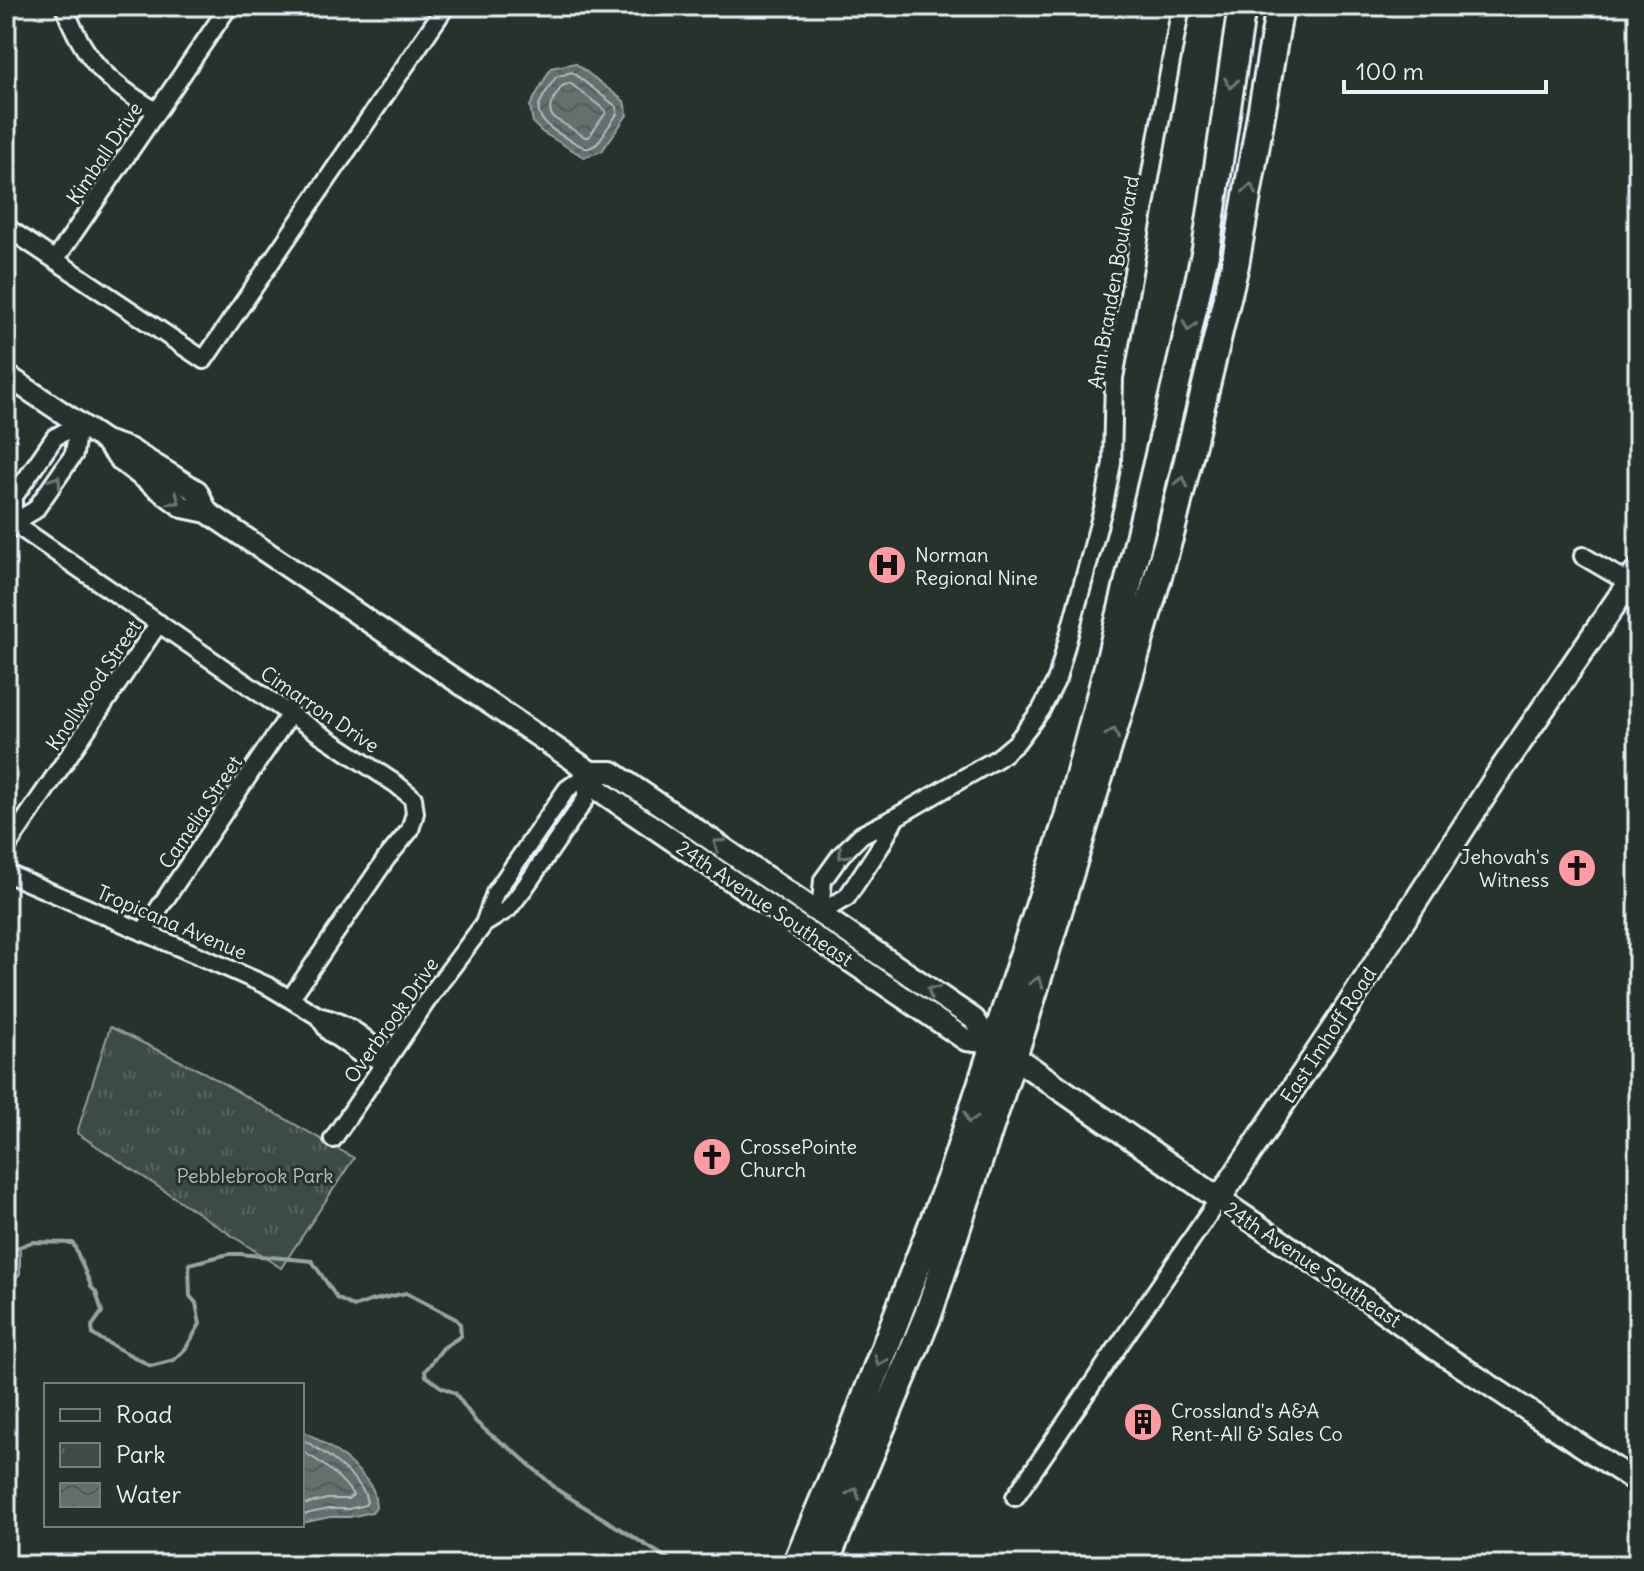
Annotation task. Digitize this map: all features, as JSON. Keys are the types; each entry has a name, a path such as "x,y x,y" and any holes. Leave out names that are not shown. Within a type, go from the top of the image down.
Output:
{"highway":[{"path":"824,1565 928,1315 999,1047 1067,821 1179,374 1206,249 1242,6"},
{"path":"796,1565 855,1425 952,1174 1117,718 1171,531 1235,265 1280,6"}],"main road":[{"name":"East Imhoff Road","path":"1219,1199 1499,773 1634,577"},
{"name":"24th Avenue Southeast","path":"999,1047 1219,1199"}],"street":[{"path":"64,6 79,42 96,67 156,111"},
{"name":"Kimball Drive","path":"55,260 229,6"},
{"path":"6,227 204,360 446,6"},
{"name":"Ann Branden Boulevard","path":"820,913 823,880 861,835 998,758 1016,743 1041,710 1057,679 1104,505 1112,463 1114,378 1181,6"},
{"name":"24th Avenue Southeast","path":"6,375 105,441 122,461 183,507 207,512 591,772 600,791 966,1040 999,1047"},
{"path":"8,525 13,498 55,437 78,425"},
{"path":"8,525 35,510 74,454 78,425"},
{"name":"Cimarron Drive","path":"8,525 159,623 413,798 415,805 410,830 386,859 290,999"},
{"path":"1583,556 1634,577"},
{"name":"Knollwood Street","path":"6,848 159,623"},
{"name":"Camelia Street","path":"143,932 290,714"},
{"name":"24th Avenue Southeast","path":"591,772 612,772 974,1019 999,1047"},
{"name":"Overbrook Drive","path":"333,1139 430,996 484,924 495,893 567,789 591,772"},
{"path":"820,913 847,897 896,817"},
{"name":"Tropicana Avenue","path":"6,873 257,981 318,1016 337,1020 373,1044 386,1060"},
{"name":"24th Avenue Southeast","path":"1219,1199 1438,1351 1638,1483"},
{"name":"East Imhoff Road","path":"1015,1497 1219,1199"}],"green space":[{"name":"Pebblebrook Park","path":"110,1027 203,1072 354,1158 281,1268 77,1133"}],"water":[{"path":"575,63 624,101 627,115 602,151 584,157 542,132 533,123 530,106 551,68"},
{"path":"6,1244 20,1250 20,1274 7,1287"},
{"path":"304,1431 340,1455 372,1488 376,1507 372,1512 304,1523"}],"waterway":[{"path":"6,1252 32,1242 73,1243 102,1312 92,1326 93,1335 151,1366 174,1360 186,1348 200,1324 196,1303 190,1296 189,1264 229,1254 312,1261 337,1298 354,1307 406,1293 460,1324 461,1336 443,1348 425,1371 426,1376 455,1393 476,1422 559,1491 678,1565"}],"place":[{"name":"Norman Regional Nine","path":"887,565"},
{"name":"Jehovah's Witness","path":"1577,868"},
{"name":"CrossePointe Church","path":"712,1157"},
{"name":"Crossland's A&A Rent-All & Sales Co","path":"1143,1422"}]}
